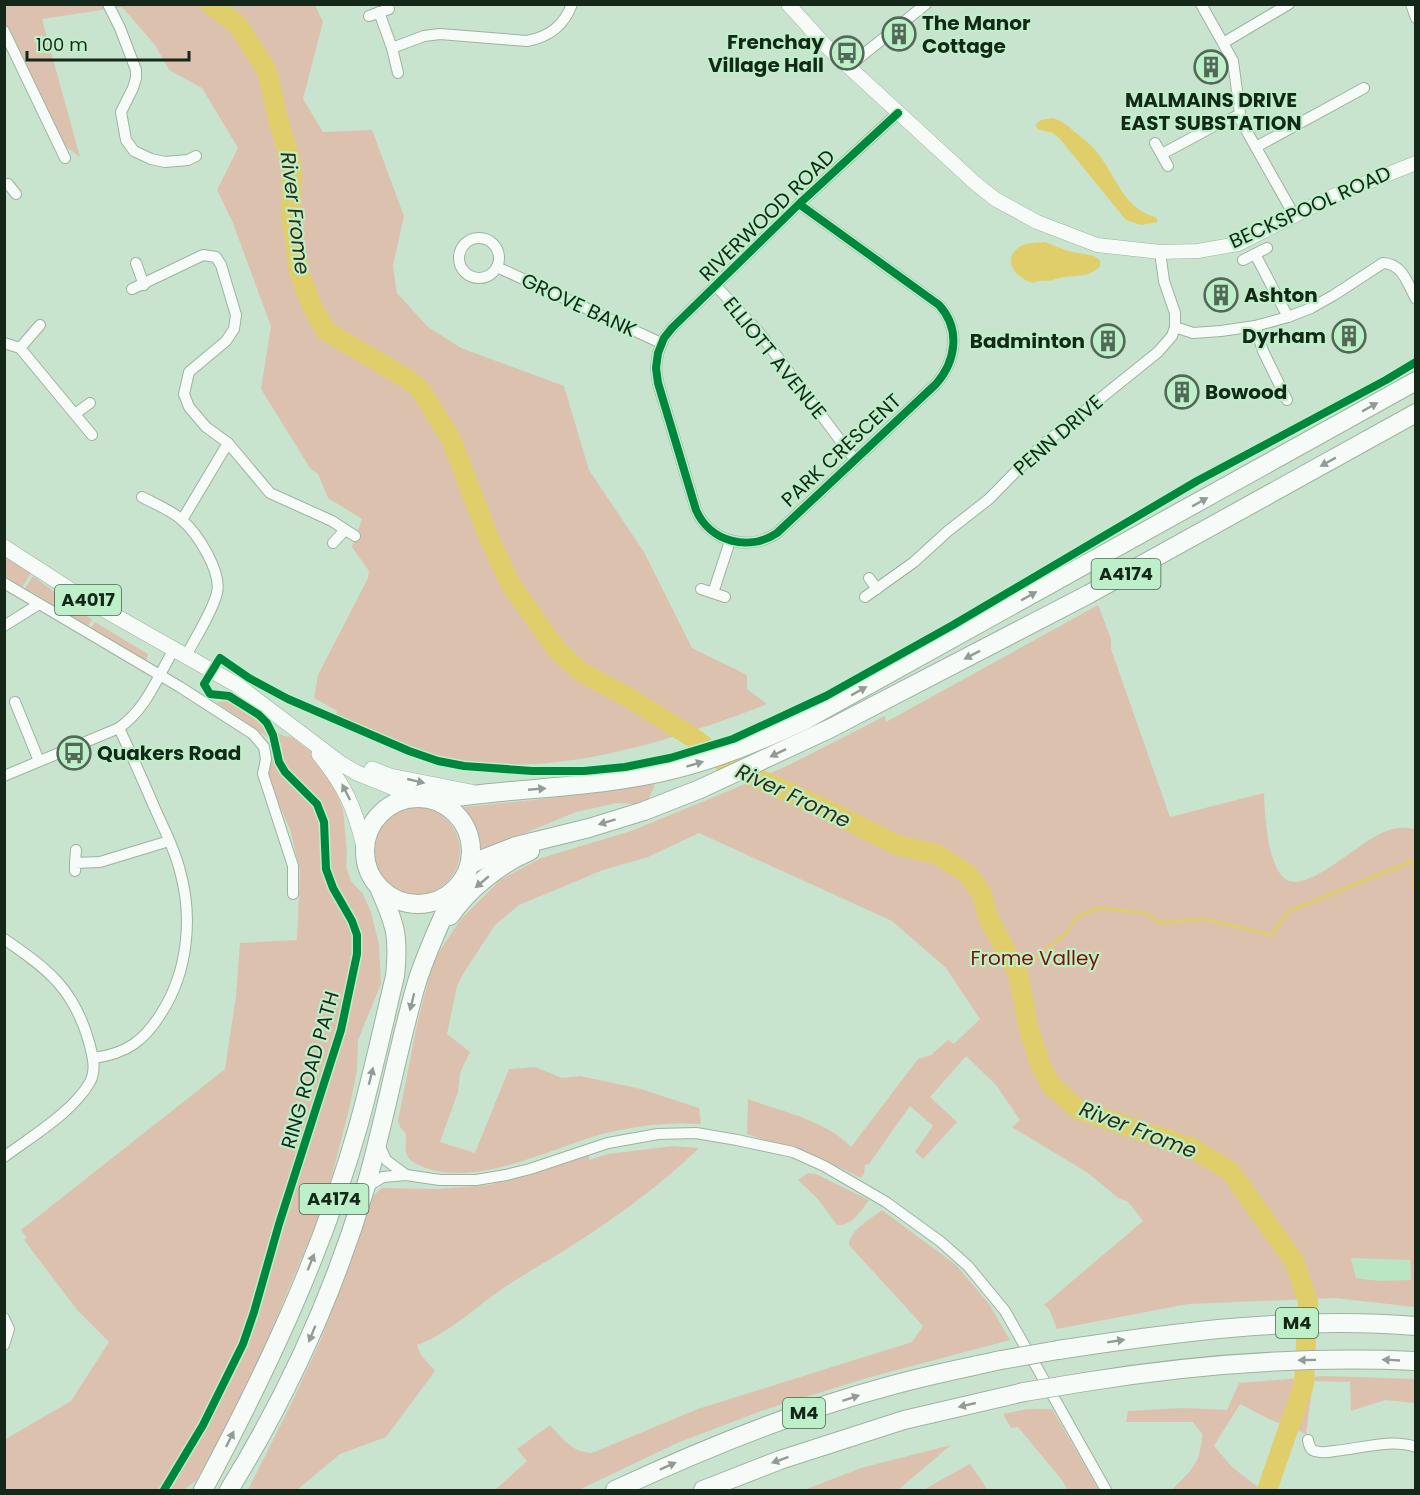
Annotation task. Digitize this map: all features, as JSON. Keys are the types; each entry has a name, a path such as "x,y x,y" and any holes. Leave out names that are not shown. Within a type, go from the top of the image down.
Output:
{"highway":[{"name":"A4174","path":"203,1491 287,1323 322,1234 358,1127 395,976 398,951 396,930 380,890 371,877 364,847 370,828 382,812 405,799 541,789 638,777 675,770 752,744 807,719 1411,385"},
{"name":"A4174","path":"229,1491 276,1409 308,1342 334,1278 365,1188 417,982 429,948 470,864 516,846 570,833 644,810 700,789 831,728 1089,594 1416,413"},
{"path":"427,799 445,805 462,820 471,841 470,864"},
{"name":"A4174","path":"429,948 453,912 471,891 491,874 519,855 570,833"},
{"path":"380,890 400,902 424,905 446,897 456,889"},
{"name":"M4","path":"615,1491 673,1463 777,1422 892,1385 1000,1360 1146,1336 1225,1328 1298,1323 1369,1323 1416,1326"},
{"name":"M4","path":"703,1491 780,1460 904,1420 1024,1392 1157,1370 1230,1364 1366,1359 1416,1361"}],"main road":[{"name":"A4017","path":"4,547 80,596 280,709 359,765 390,776 478,793"},
{"name":"A4017","path":"237,685 340,763 357,773 427,799"},
{"name":"A4017","path":"304,737 345,789 357,817 364,847"}],"street":[{"path":"108,4 136,70 133,88 121,112 126,140 134,151 151,159 165,162 188,160 196,156"},
{"path":"392,48 423,36 440,34 527,41 537,39 554,31 561,24 572,4"},
{"name":"BECKSPOOL ROAD","path":"788,4 825,45 995,199 1037,222 1096,245 1160,252 1198,251 1238,244 1333,196 1416,163"},
{"path":"849,66 926,4"},
{"path":"1201,4 1234,65 1239,115 1294,215"},
{"path":"1223,43 1288,4"},
{"path":"1411,4 1416,18"},
{"path":"379,12 398,73"},
{"path":"4,31 65,158"},
{"path":"1256,147 1364,88"},
{"name":"RIVERWOOD ROAD","path":"662,343 672,328 898,113"},
{"path":"1162,154 1239,115"},
{"path":"1155,143 1168,166"},
{"path":"6,183 16,195"},
{"name":"PARK CRESCENT","path":"730,541 752,543 774,535 936,384 944,374 953,353 952,331 945,314 936,303 800,204"},
{"path":"1243,260 1267,248"},
{"path":"1160,252 1175,327 1193,333 1255,326 1288,317 1311,308 1334,295 1383,263 1393,263 1399,268 1416,299"},
{"path":"1255,254 1288,317"},
{"path":"132,289 203,255 216,257 221,265 236,315 234,329 226,341 189,372 184,394 189,407 206,427 228,443 270,493 332,521 355,536"},
{"path":"136,263 144,285"},
{"name":"GROVE BANK","path":"497,267 662,343"},
{"name":"ELLIOTT AVENUE","path":"716,286 758,331 855,460"},
{"path":"20,348 40,325"},
{"path":"1255,326 1263,351 1287,400"},
{"name":"PENN DRIVE","path":"865,597 914,562 948,531 989,499 1040,447 1158,352 1172,336 1175,327"},
{"path":"4,343 20,348 92,435"},
{"path":"662,343 657,361 658,384 696,510 700,518 712,530 730,541 713,593"},
{"path":"75,414 90,403"},
{"path":"182,520 228,443"},
{"path":"4,776 119,728 130,720 144,705 159,675 180,652 210,610 217,591 214,570 204,546 182,520 142,497"},
{"path":"333,543 345,530"},
{"path":"869,578 877,589"},
{"path":"4,583 253,734 264,747 266,759 263,774 293,866 293,894"},
{"path":"701,589 725,597"},
{"path":"6,629 39,604"},
{"path":"15,702 39,761"},
{"path":"93,1058 117,1054 138,1042 170,1000 180,975 186,946 185,894 180,870 119,728"},
{"path":"76,850 75,867 100,862 169,841"},
{"path":"4,939 32,957 69,993 80,1013 93,1058 91,1080 73,1104 4,1156"},
{"path":"365,1188 383,1177 406,1175 440,1180 476,1180 530,1169 608,1143 668,1134 696,1133 793,1152 824,1166 886,1202 941,1242 968,1266 1005,1311 1106,1491"},
{"path":"377,1139 386,1160 406,1175"},
{"path":"4,1318 9,1329 4,1345"},
{"path":"1308,1440 1309,1447 1317,1452 1384,1445 1416,1447"}],"shaded area":[{"path":"1052,118 1065,124 1092,146 1129,201 1145,213 1156,217 1158,222 1141,225 1126,220 1060,139 1053,133 1037,129 1036,124 1041,120"},
{"path":"1045,242 1068,251 1094,256 1100,260 1100,266 1084,275 1033,283 1026,281 1012,268 1011,257 1021,246"},
{"path":"1351,1258 1410,1260 1411,1281 1355,1278"}],"green space":[{"path":"5,5 315,5 323,22 303,99 323,132 372,130 404,216 393,266 397,293 428,327 461,348 564,386 589,470 644,552 692,648 747,675 747,689 767,704 650,744 565,761 523,764 482,763 442,757 415,749 336,716 337,711 314,698 318,675 368,578 369,571 352,547 362,519 328,498 318,474 310,468 261,389 271,326 232,221 217,190 238,148 202,88 169,70 155,45 122,7 42,19 80,157 47,132 12,48 5,53"},
{"path":"5,554 31,573 22,587 5,576"},
{"path":"33,576 92,620 88,626 25,588"},
{"name":"Frome Valley","path":"1098,605 1111,639 1111,649 1170,817 1264,793 1267,830 1273,860 1286,880 1296,882 1318,874 1367,841 1388,830 1415,829 1415,1307 1335,1298 1188,1304 1057,1329 1049,1309 1044,1305 1143,1221 1128,1202 1118,1198 1088,1173 1012,1127 1020,1120 996,1085 966,1056 930,1097 957,1122 923,1159 915,1152 933,1126 910,1106 869,1164 865,1165 861,1178 822,1159 747,1134 748,1099 816,1123 851,1147 918,1059 931,1055 948,1040 954,1044 980,1019 946,968 892,921 699,833 648,857 603,870 519,905 495,925 457,986 447,1034 470,1052 460,1073 458,1092 440,1142 475,1153 509,1069 535,1067 562,1078 580,1076 641,1089 699,1108 701,1124 644,1126 610,1132 517,1163 468,1173 445,1172 423,1167 409,1158 406,1153 406,1134 398,1121 418,1020 434,959 461,919 500,880 541,858 631,831 787,766 885,716 886,722","holes":["1351,1258 1410,1260 1411,1280 1380,1281 1356,1278"]},
{"path":"95,622 148,654 146,661 91,628"},
{"path":"228,701 264,725 284,736 292,737 310,751 334,787 343,809 346,867 351,881 363,894 371,912 379,945 381,984 358,1040 357,1070 350,1105 325,1203 243,1397 196,1481 183,1490 169,1490 222,1398 248,1340 242,1337 188,1447 159,1490 5,1490 4,1440 71,1401 109,1342 78,1311 24,1240 27,1238 21,1230 225,1069 236,996 240,943 297,940 300,870 290,829 269,782 269,741 277,770 281,756 279,745 216,702"},
{"path":"655,784 649,799 636,804 617,803 576,812 481,851 479,834 464,807 543,799"},
{"path":"416,807 433,811 447,820 456,834 460,851 456,868 447,882 433,891 416,895 399,891 385,882 376,868 372,851 376,834 385,820 399,811"},
{"path":"673,1146 699,1148 656,1186 611,1220 505,1287 451,1327 417,1345 421,1355 435,1371 386,1437 340,1454 297,1490 248,1490 321,1339 374,1195 382,1188 438,1189 489,1185 589,1155 589,1160 608,1154"},
{"path":"808,1173 816,1174 869,1200 852,1220 837,1225 818,1199 798,1180"},
{"path":"882,1210 956,1265 989,1304 1010,1340 867,1378 764,1410 677,1443 579,1490 495,1490 527,1461 517,1449 550,1425 573,1447 592,1453 698,1409 912,1342 923,1326 849,1245 857,1229"},
{"path":"1324,1376 1415,1379 1415,1403 1385,1400 1351,1411 1350,1382 1313,1381 1306,1434 1240,1404 1214,1446 1232,1467 1258,1487 1291,1490 1172,1490 1194,1466 1200,1453 1202,1434 1193,1422 1126,1422 1128,1411 1183,1408 1227,1410 1239,1383"},
{"path":"1027,1409 1052,1409 1099,1490 1068,1490 1018,1427 1011,1428 1003,1414"},
{"path":"951,1445 898,1490 804,1490 861,1468"},
{"path":"970,1464 988,1490 923,1490"}],"waterway":[{"name":"River Frome","path":"210,4 238,25 267,71 292,166 291,216 299,272 312,306 326,331 406,378 420,389 451,439 489,538 511,585 557,650 581,672 628,697 698,741 726,764 897,845 936,854 968,874 982,894 988,917 1018,974 1029,1030 1041,1066 1052,1086 1079,1110 1192,1148 1230,1171 1294,1261 1308,1302 1304,1384 1267,1490"},
{"path":"1018,974 1065,934 1077,917 1098,908 1145,913 1161,923 1205,919 1271,935 1289,911 1415,860 1414,891 1416,891"}],"cycle path":[{"path":"799,204 939,305 951,324 952,355 936,384 777,533 754,542 731,541 711,530 696,510 658,383 656,368 658,353 664,338 672,328 799,204 898,113"},
{"name":"RING ROAD PATH","path":"164,1490 203,1425 243,1344 341,1030 357,954 357,935 352,921 333,888 326,869 324,822 317,804 285,772 279,762 273,735 267,723 259,715 229,696 210,694 204,684 220,658 249,678 288,699 409,751 438,761 464,766 532,771 584,771 625,767 670,758 733,739 826,696 953,625 1197,481 1416,362"}],"place":[{"name":"The Manor Cottage","path":"899,34"},
{"name":"Frenchay Village Hall","path":"847,53"},
{"name":"MALMAINS DRIVE EAST SUBSTATION","path":"1211,67"},
{"name":"Ashton","path":"1221,295"},
{"name":"Dyrham","path":"1349,336"},
{"name":"Badminton","path":"1108,341"},
{"name":"Bowood","path":"1182,392"},
{"name":"Quakers Road","path":"74,753"}]}
